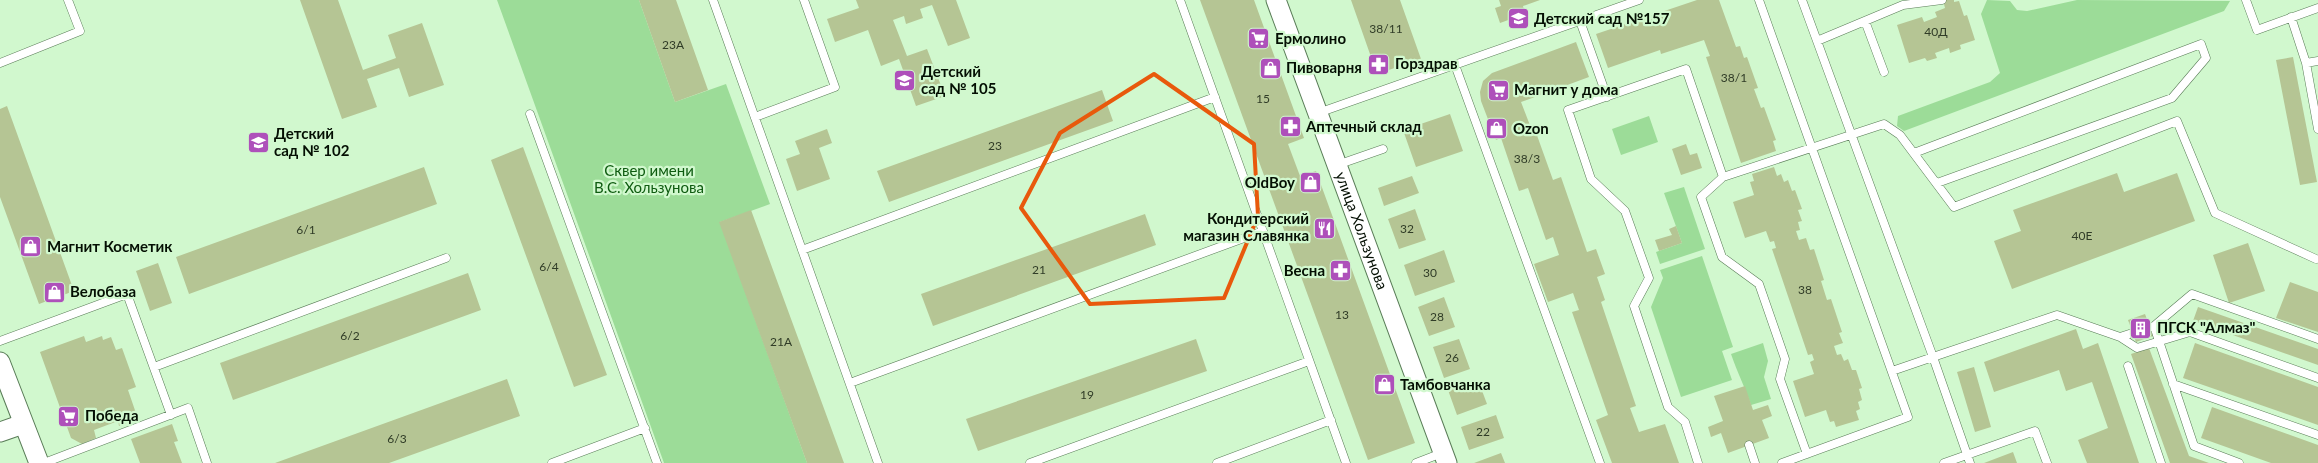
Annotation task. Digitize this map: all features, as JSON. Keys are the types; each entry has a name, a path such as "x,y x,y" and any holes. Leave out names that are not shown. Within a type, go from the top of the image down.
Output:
{"street":[{"name":"улица Хользунова","path":"1276,0 1445,458"},
{"path":"0,362 39,463"},
{"path":"0,432 23,424"}],"lane":[{"path":"0,63 80,32 68,0"},
{"path":"713,0 878,463"},
{"path":"755,117 835,88 804,0"},
{"path":"1180,0 1346,463"},
{"path":"1318,113 1639,0"},
{"path":"1759,0 1908,417 1782,463"},
{"path":"1802,0 1934,357 1969,459"},
{"path":"1817,41 1903,6 1942,0"},
{"path":"2246,0 2257,30 2318,8"},
{"path":"2291,17 2306,64 2318,129"},
{"path":"1580,21 1607,97"},
{"path":"1865,21 1884,72"},
{"path":"1914,153 2201,44 2206,58 2172,98 1937,184"},
{"path":"2306,64 2318,61"},
{"path":"1455,65 1600,463"},
{"path":"1698,463 1685,422 1668,407 1634,306 1649,278 1625,211 1591,179 1568,110 1686,69 1723,177"},
{"path":"802,250 1215,98"},
{"path":"530,114 657,463"},
{"path":"1807,454 1780,379 1785,360 1759,284 1722,257 1701,197 1723,177 1884,124 1900,135 1954,207 2177,120 2215,213 2316,259"},
{"path":"1337,165 1383,149"},
{"path":"850,383 1263,232"},
{"path":"154,367 446,258"},
{"path":"0,341 127,294 171,415"},
{"path":"2120,337 2154,326 2192,294 2318,339"},
{"path":"1892,371 2057,315 2120,337 2137,348 2190,332 2318,378"},
{"path":"2154,326 2194,446 2240,463"},
{"path":"1030,463 1309,361"},
{"path":"2128,366 2161,463"},
{"path":"2173,384 2318,435"},
{"path":"44,463 188,408 207,463"},
{"path":"1217,463 1330,420"},
{"path":"552,463 645,428"},
{"path":"1944,463 1969,459 2035,431 2047,463"},
{"path":"1749,445 1755,463"},
{"path":"1416,463 1445,458"}],"highlighted area":[{"path":"1154,74 1254,144 1258,216 1224,298 1090,304 1021,208 1060,133"}],"green space":[{"name":"Сквер имени В.С. Хользунова","path":"497,0 639,0 675,102 726,84 770,204 720,222 807,463 664,463"},
{"path":"1987,0 2010,1 2017,10 2027,11 2077,0 2230,1 2224,11 1904,131 1897,126 1898,116 1990,82 2000,73 1981,14"},
{"path":"1649,116 1658,142 1621,155 1612,129"},
{"path":"1684,187 1705,249 1660,264 1656,252 1682,243 1664,193"},
{"path":"1702,256 1733,347 1722,351 1732,380 1681,397 1651,307 1663,278 1660,270"},
{"path":"1763,343 1768,361 1764,377 1771,399 1751,405 1731,354"}],"building":[{"path":"300,0 338,0 363,70 396,58 388,35 422,23 444,85 409,97 399,68 367,79 377,107 342,119"},
{"path":"639,0 676,0 708,90 675,102"},
{"path":"856,0 956,0 970,38 948,46 932,5 920,9 923,18 906,24 904,16 893,20 907,56 927,49 945,96 916,106 899,59 881,66 868,30 835,42 827,19 859,8"},
{"path":"1200,0 1254,0 1304,138 1288,144 1300,176 1316,171 1415,443 1368,460"},
{"path":"1351,0 1400,0 1421,59 1377,74"},
{"path":"1499,0 1540,0 1523,6 1525,14 1500,23 1495,8 1501,6"},
{"path":"1697,0 1719,0 1736,47 1740,46 1744,58 1747,57 1758,88 1754,89 1761,108 1764,107 1776,140 1773,141 1776,151 1741,163 1706,57 1710,56 1704,40 1661,54 1660,50 1608,68 1596,34"},
{"path":"1943,0 1959,1 1964,16 1967,15 1975,40 1960,45 1961,49 1950,53 1949,48 1935,53 1937,58 1927,61 1925,58 1909,63 1897,25 1922,17 1924,22 1937,17 1935,12 1945,8"},
{"path":"1576,42 1589,77 1521,102 1531,128 1534,127 1553,180 1561,177 1587,252 1596,249 1605,274 1597,277 1605,300 1601,302 1636,406 1630,408 1639,432 1665,424 1679,463 1612,463 1596,420 1608,415 1572,312 1579,310 1573,293 1548,302 1534,264 1559,255 1553,237 1546,240 1528,188 1519,191 1501,138 1496,140 1481,101 1480,92 1483,81 1492,73"},
{"path":"2293,57 2317,182 2300,185 2276,60"},
{"path":"1102,90 1113,121 889,202 877,171"},
{"path":"7,106 74,291 39,304 0,197 0,109"},
{"path":"1450,114 1463,151 1416,167 1403,130"},
{"path":"827,129 832,143 819,148 830,179 797,191 786,159 800,154 795,141"},
{"path":"1686,144 1690,155 1697,153 1702,168 1681,175 1672,149"},
{"path":"523,147 607,375 574,387 491,160"},
{"path":"424,167 437,204 189,294 176,257"},
{"path":"1774,167 1777,176 1781,174 1784,182 1788,180 1792,191 1795,190 1802,209 1798,210 1802,221 1798,222 1800,230 1796,231 1799,240 1806,238 1810,250 1814,249 1824,280 1821,281 1827,300 1831,299 1842,332 1839,333 1843,343 1834,346 1837,355 1841,354 1844,361 1848,359 1852,370 1856,370 1862,388 1859,389 1862,400 1858,402 1860,409 1856,411 1859,420 1836,427 1834,421 1830,422 1826,410 1805,417 1793,381 1814,374 1810,362 1814,360 1812,354 1808,355 1772,249 1776,248 1774,241 1770,242 1766,231 1745,238 1733,202 1754,195 1750,182 1754,181 1752,174"},
{"path":"2117,173 2124,192 2177,173 2195,221 2012,289 1994,241 2021,231 2013,210"},
{"path":"1412,176 1419,193 1384,206 1378,188"},
{"path":"1415,209 1426,240 1399,249 1388,219"},
{"path":"751,210 844,463 807,463 719,222"},
{"path":"1145,214 1156,245 933,326 921,294"},
{"path":"1676,226 1682,243 1659,251 1655,240 1672,235 1669,229"},
{"path":"2248,243 2265,291 2229,303 2213,255"},
{"path":"1444,250 1455,282 1415,296 1404,265"},
{"path":"158,263 172,303 150,311 136,271"},
{"path":"468,273 481,310 233,400 220,363"},
{"path":"2290,282 2318,292 2318,332 2276,318"},
{"path":"1444,297 1455,327 1429,336 1418,307"},
{"path":"2198,307 2318,349 2318,365 2193,321"},
{"name":"ПГСК \"Алмаз\"","path":"2145,314 2153,336 2136,342 2128,320"},
{"path":"2076,329 2083,349 2098,343 2139,463 2087,463 2078,440 2108,428 2092,382 2066,391 2059,370 1994,392 1984,362"},
{"path":"84,336 86,342 102,336 103,340 111,337 116,350 122,348 136,387 128,390 138,419 119,426 118,421 94,430 96,438 82,444 71,438 40,352"},
{"path":"1196,339 1207,371 978,451 966,419"},
{"path":"1459,339 1470,369 1444,378 1433,347"},
{"path":"2195,343 2318,387 2318,425 2183,378"},
{"path":"2149,348 2189,456 2209,463 2170,463 2131,354"},
{"path":"1974,367 1991,427 1975,432 1957,372"},
{"path":"507,379 520,416 389,463 275,463"},
{"path":"1478,380 1487,404 1457,415 1448,390"},
{"path":"1745,386 1753,410 1768,405 1772,416 1762,420 1769,438 1728,453 1721,433 1711,437 1708,427 1723,421 1714,396"},
{"path":"2212,407 2318,445 2318,463 2271,463 2201,438"},
{"path":"1496,415 1504,438 1469,450 1461,427"},
{"path":"172,424 178,441 174,442 182,463 140,463 131,439"},
{"path":"2013,452 2017,463 1984,463"},
{"path":"1501,453 1505,463 1474,463"}],"place":[{"name":"Детский сад №157","path":"1518,19"},
{"name":"Ермолино","path":"1259,39"},
{"name":"Горздрав","path":"1379,64"},
{"name":"Пивоварня","path":"1270,68"},
{"name":"Детский сад № 105","path":"905,81"},
{"name":"Магнит у дома","path":"1498,90"},
{"name":"Аптечный склад","path":"1290,127"},
{"name":"Ozon","path":"1497,129"},
{"name":"Детский сад № 102","path":"258,143"},
{"name":"OldBoy","path":"1311,183"},
{"name":"Кондитерский магазин Славянка","path":"1325,228"},
{"name":"Магнит Косметик","path":"31,247"},
{"name":"Весна","path":"1341,271"},
{"name":"Велобаза","path":"54,292"},
{"name":"ПГСК \"Алмаз\"","path":"2141,328"},
{"name":"Тамбовчанка","path":"1384,385"},
{"name":"Победа","path":"69,416"}]}
